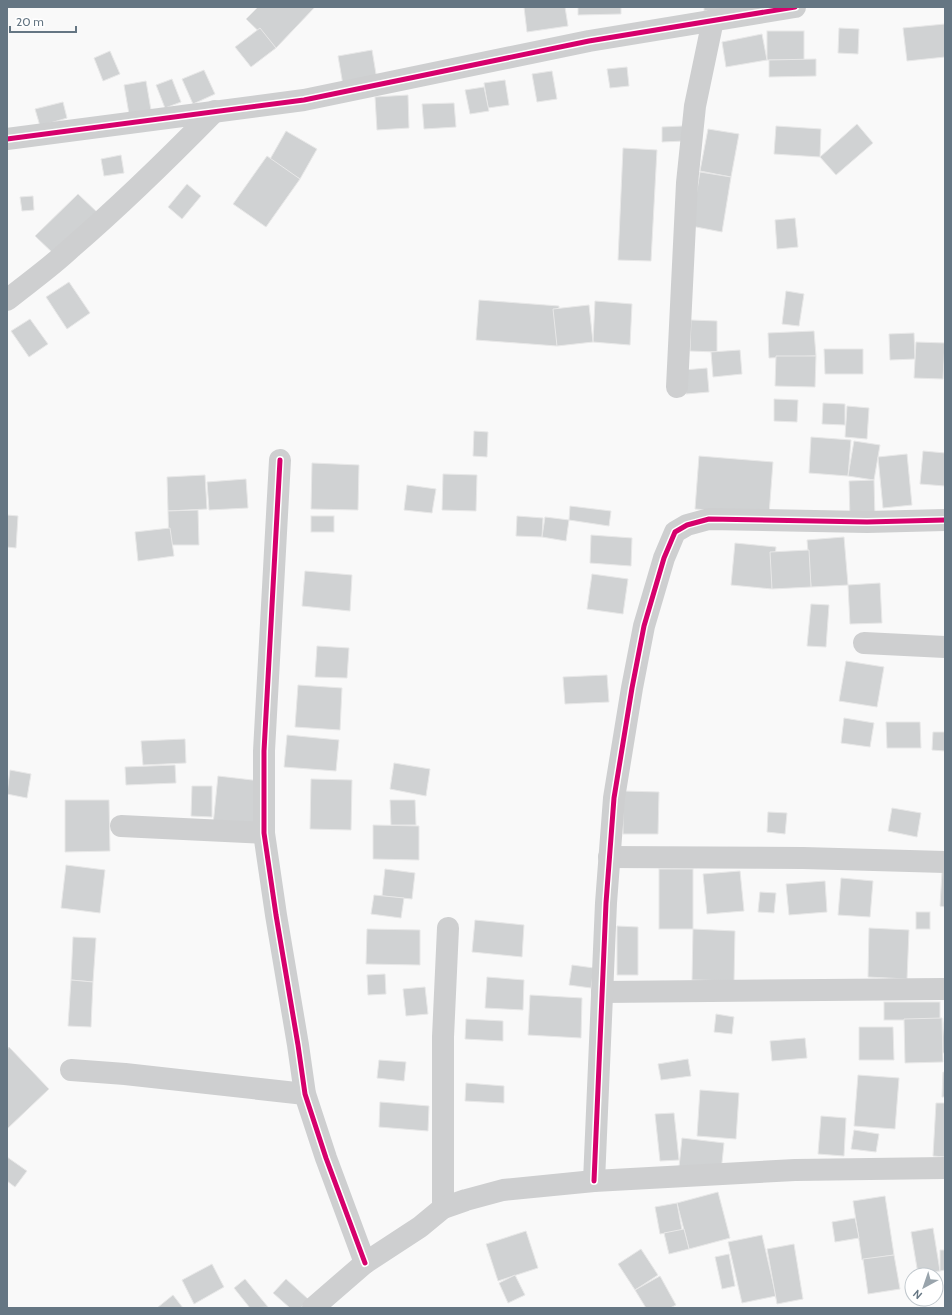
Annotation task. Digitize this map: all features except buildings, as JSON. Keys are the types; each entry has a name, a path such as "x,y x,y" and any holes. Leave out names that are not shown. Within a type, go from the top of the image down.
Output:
{"street":[{"path":"7,139 304,100 589,41 795,7"},
{"path":"676,386 687,183 695,106 713,20"},
{"path":"7,300 87,234 169,158 215,111"},
{"path":"280,460 264,751 264,833 305,1094 326,1158 365,1263"},
{"path":"594,1181 606,903 614,798 644,626 660,571 675,532 687,525 709,519 867,522 945,520"},
{"path":"864,643 945,647"},
{"path":"121,826 264,833"},
{"path":"609,857 803,858 945,862"},
{"path":"443,1208 443,1037 448,928"},
{"path":"602,992 945,989"},
{"path":"71,1070 125,1074 305,1094"},
{"path":"313,1308 365,1263 420,1227 443,1208 503,1190 594,1181 795,1170 945,1168"}],"cycle path":[{"path":"7,139 304,100 589,41 795,7"},
{"path":"280,460 264,751 264,833 305,1094 326,1158 365,1263"},
{"path":"594,1181 606,903 614,798 644,626 664,558 675,532 687,525 709,519 867,522 945,520"}]}
